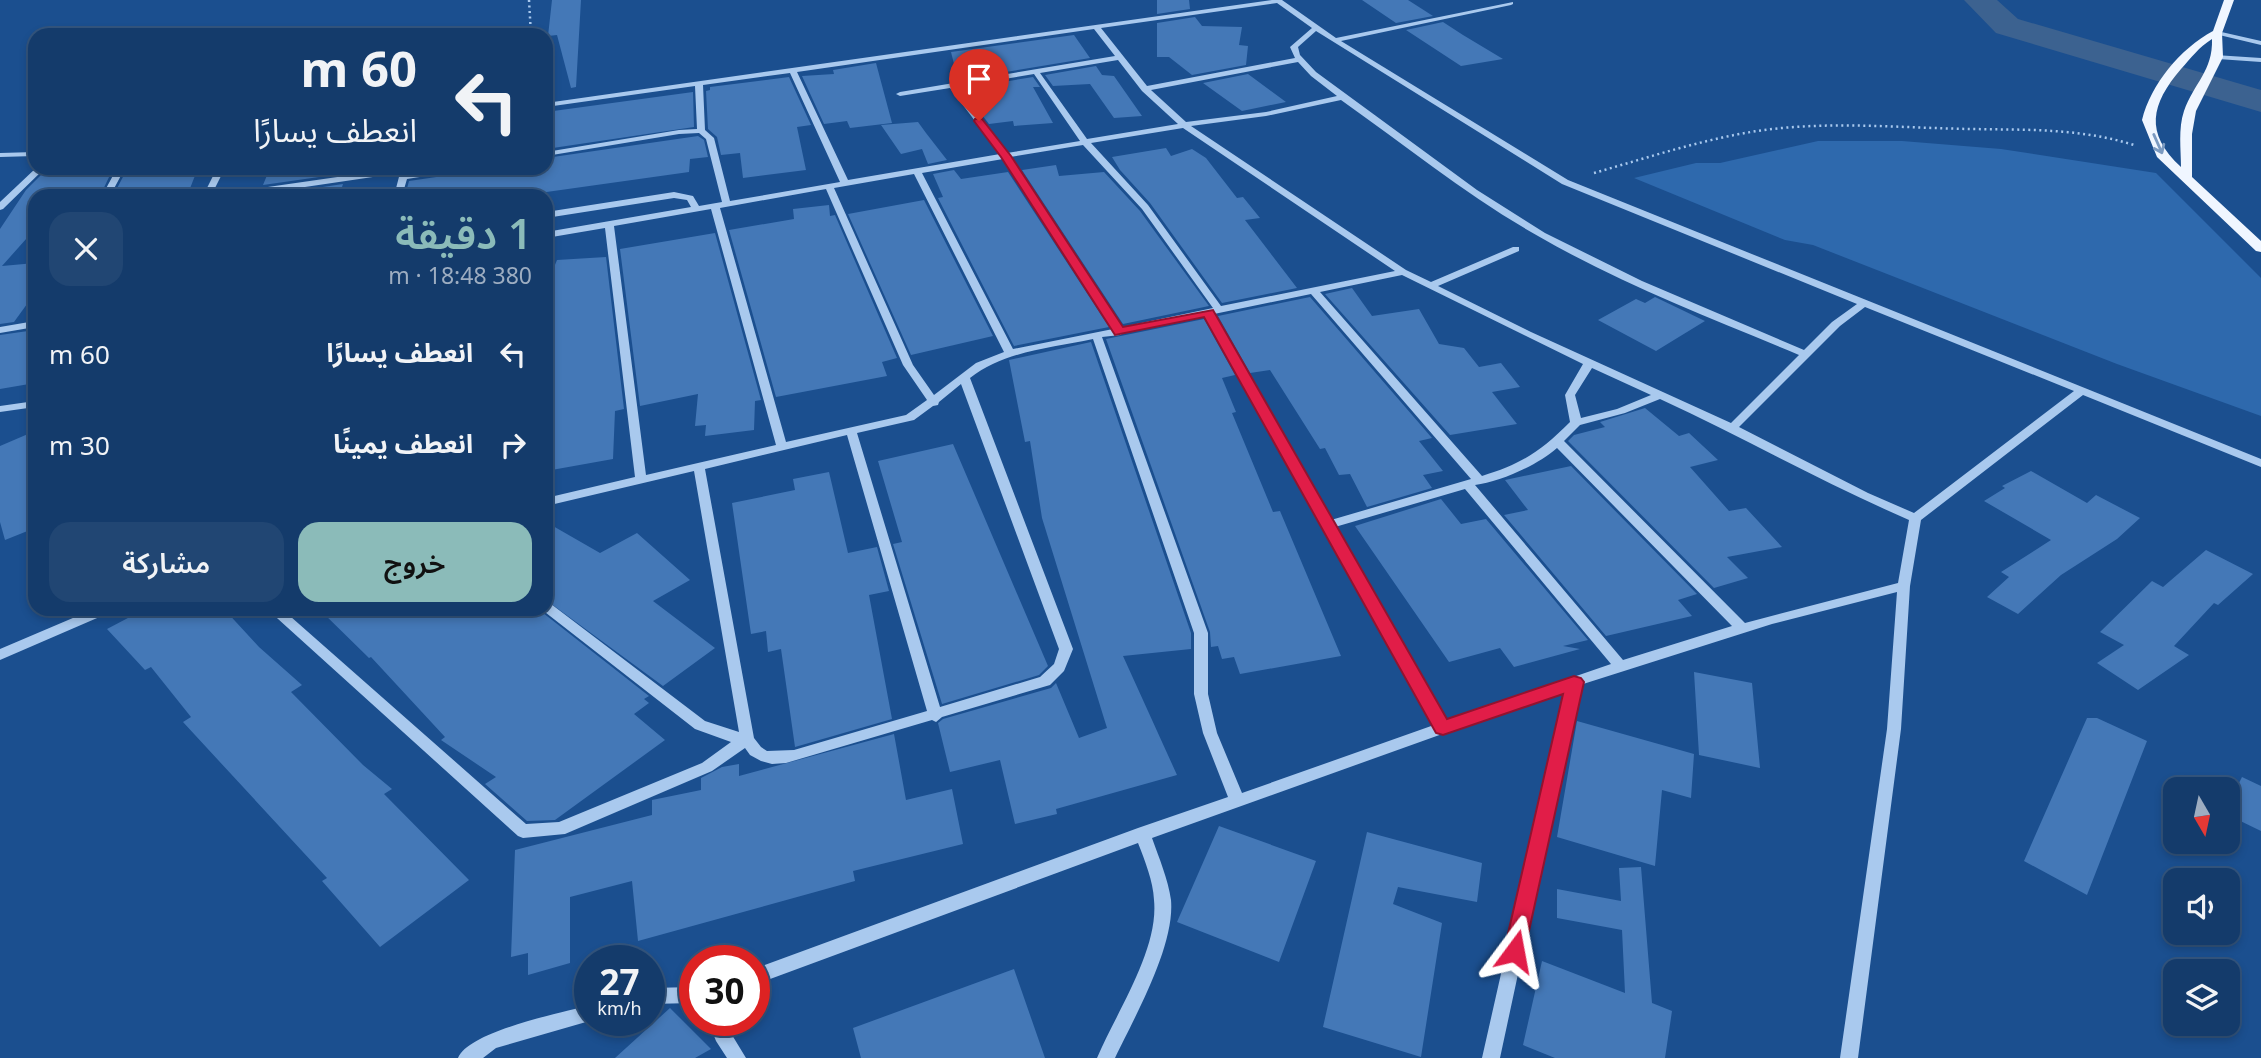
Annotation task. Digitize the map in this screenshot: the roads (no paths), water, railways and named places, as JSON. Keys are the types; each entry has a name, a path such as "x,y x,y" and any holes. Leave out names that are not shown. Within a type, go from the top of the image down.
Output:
{"main road":[{"path":"2187,176 2186,134 2190,111 2218,57 2217,33 2230,0"},
{"path":"2217,33 2198,43 2160,87 2148,120 2161,155 2187,176 2261,248"}],"street":[{"path":"1220,0 1230,8"},
{"path":"553,104 1278,1 1335,40 1565,182 2261,463"},
{"path":"1335,40 1511,3"},
{"path":"1097,27 1118,58 1145,89 1184,125 1403,272 1589,363 1732,428 1864,496 1915,518"},
{"path":"1316,28 1294,47 1298,60 1343,97 1498,209 1544,237 1624,276 1805,354"},
{"path":"2217,33 2261,43"},
{"path":"2218,57 2261,60"},
{"path":"901,94 1118,58"},
{"path":"1145,89 1298,60"},
{"path":"793,70 845,184"},
{"path":"1036,72 1085,142 1145,207 1213,311 1328,525 1443,728"},
{"path":"699,83 701,131"},
{"path":"952,86 1005,156 1120,332"},
{"path":"553,234 1184,125 1266,114 1343,97"},
{"path":"553,153 679,132 701,131 710,138 727,204"},
{"path":"0,155 28,154"},
{"path":"917,171 1010,354"},
{"path":"0,207 34,175"},
{"path":"278,189 382,175"},
{"path":"830,187 908,365 933,402"},
{"path":"553,214 674,195 690,198 696,209"},
{"path":"716,206 782,447"},
{"path":"609,224 641,480"},
{"path":"1430,286 1517,249"},
{"path":"553,500 910,418 980,365 1010,354 1403,272"},
{"path":"1313,290 1475,483 1621,667"},
{"path":"1732,428 1836,324 1863,304"},
{"path":"0,330 28,325"},
{"path":"1097,337 1201,633 1201,694 1210,733 1237,800"},
{"path":"1576,423 1570,395 1589,363"},
{"path":"699,467 747,738 752,750 762,757 778,759 936,716 1045,681 1057,673 1063,663 1066,649 964,377"},
{"path":"1849,1058 1894,729 1904,586 1915,518 2081,391"},
{"path":"1328,525 1475,483 1533,460 1576,423 1621,411 1660,396"},
{"path":"0,410 28,405"},
{"path":"851,431 936,716"},
{"path":"1557,441 1743,629"},
{"path":"770,971 1143,833 1574,682 1835,601 1904,586"},
{"path":"553,612 700,725 732,737 747,738"},
{"path":"0,656 90,616"},
{"path":"282,616 523,831 560,830 707,767 747,738"},
{"path":"1491,1058 1574,682"},
{"path":"1106,1058 1160,935 1163,911 1161,888 1143,833"},
{"path":"467,1058 492,1041 574,1018"},
{"path":"723,1036 737,1058"}],"waterway":[{"path":"1979,0 2007,26 2261,101"}]}
